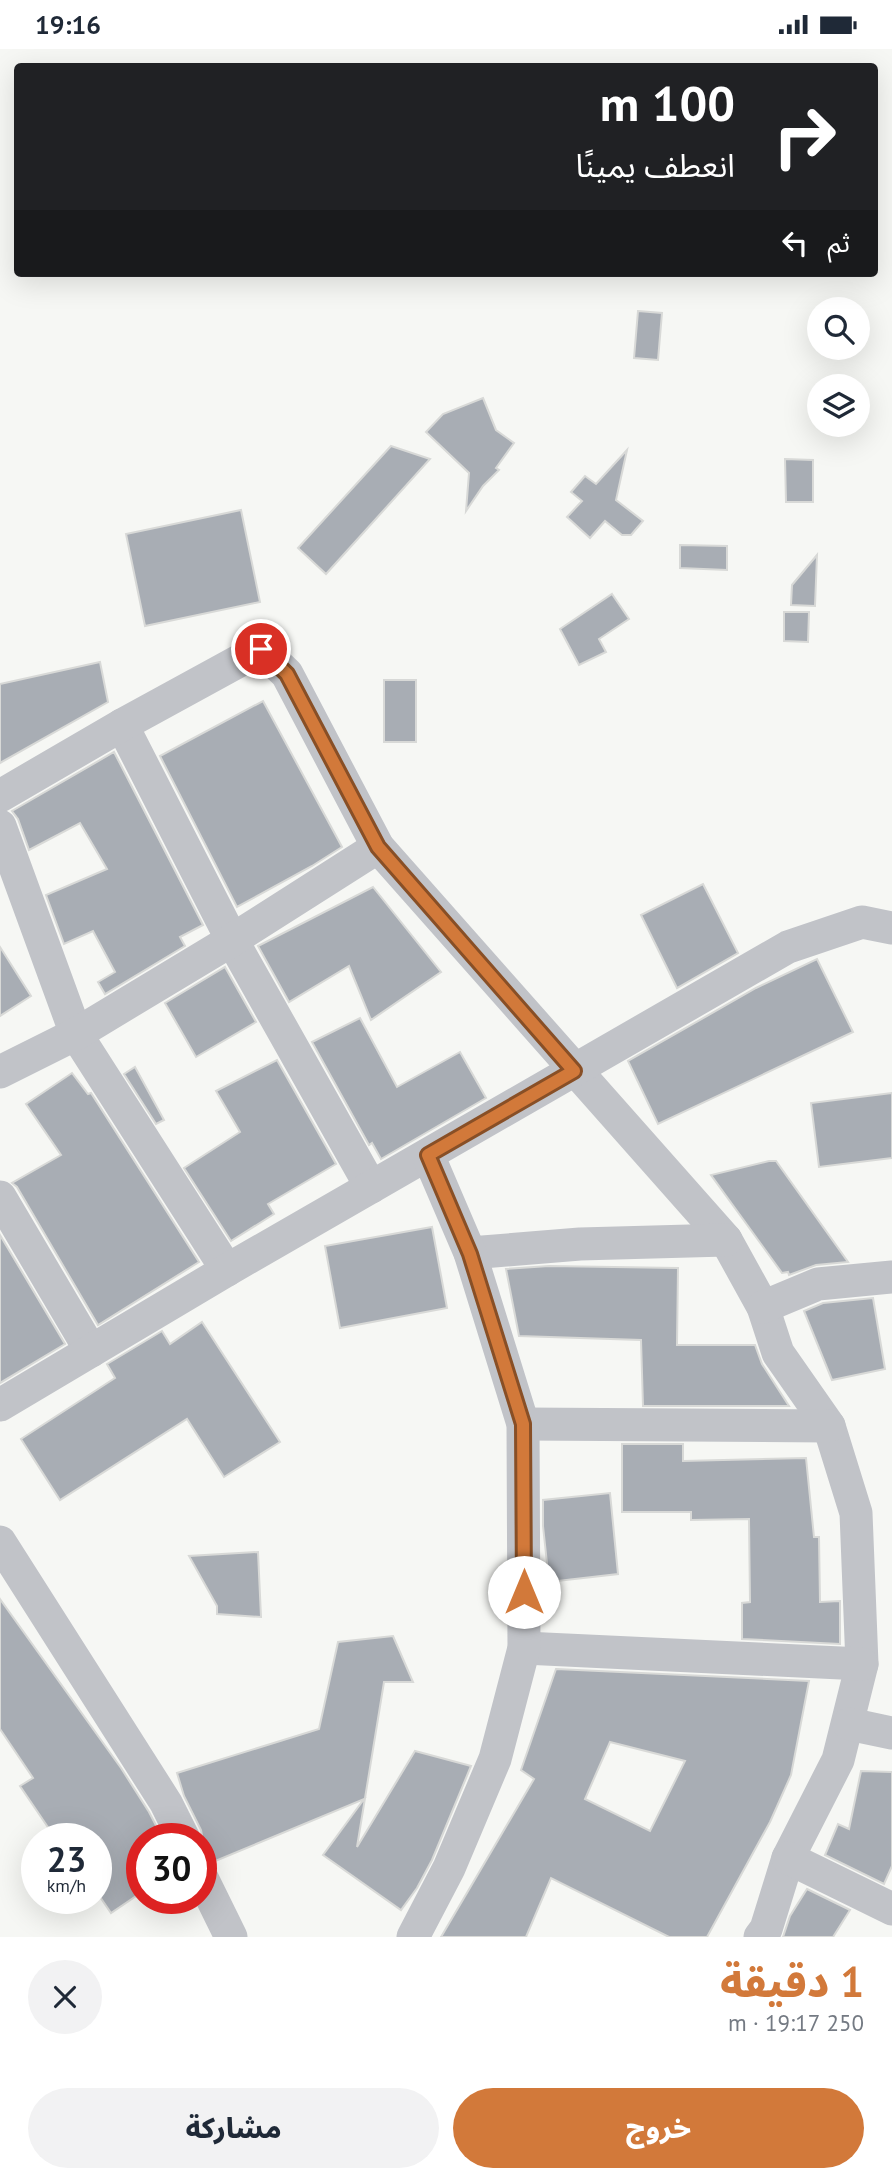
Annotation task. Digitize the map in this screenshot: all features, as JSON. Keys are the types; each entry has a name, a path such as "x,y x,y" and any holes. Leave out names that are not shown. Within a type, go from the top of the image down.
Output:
{"street":[{"path":"0,796 121,725 261,649 287,674 378,847 726,1240 763,1307 778,1353 829,1426 856,1513 862,1664 849,1724 838,1760 788,1858 766,1929 760,1937"},
{"path":"121,725 232,940 371,1188"},
{"path":"0,826 76,1034 227,1270"},
{"path":"0,1072 76,1034 232,940 378,847"},
{"path":"0,1405 227,1270 788,947 862,922 892,927"},
{"path":"414,1937 449,1868 495,1759 524,1648 523,1424 470,1254 428,1155"},
{"path":"0,1197 91,1351"},
{"path":"470,1254 580,1244 726,1240"},
{"path":"763,1307 818,1284 892,1277"},
{"path":"523,1424 829,1426"},
{"path":"0,1542 9,1576 166,1803 176,1823"},
{"path":"524,1648 862,1664"},
{"path":"849,1724 892,1733"},
{"path":"788,1858 892,1909"},
{"path":"217,1909 231,1937"}],"building":[{"path":"638,311 662,313 658,360 634,358"},
{"path":"483,398 496,430 514,443 496,468 499,470 483,486 466,511 469,473 426,432 443,414"},
{"path":"391,446 430,459 326,574 298,548"},
{"path":"627,450 616,500 643,521 631,535 622,535 605,521 590,538 567,517 582,501 571,492 585,476 596,484"},
{"path":"785,459 813,460 813,502 786,502"},
{"path":"241,510 260,602 145,626 126,534"},
{"path":"680,545 727,546 727,570 680,568"},
{"path":"817,555 815,606 791,605 792,585"},
{"path":"612,594 629,619 599,639 606,652 579,665 560,629"},
{"path":"784,612 809,612 808,642 784,641"},
{"path":"100,662 108,702 0,763 0,684"},
{"path":"384,680 416,680 416,742 384,742"},
{"path":"263,701 342,847 237,907 160,756"},
{"path":"114,752 203,925 180,937 185,946 105,994 98,982 115,972 93,931 64,944 46,895 107,869 80,823 29,850 18,819 12,811"},
{"path":"703,884 738,953 677,988 641,915"},
{"path":"373,887 441,972 371,1020 349,966 289,1002 258,946"},
{"path":"0,947 31,996 0,1016"},
{"path":"817,959 853,1032 658,1124 628,1061 756,988"},
{"path":"225,967 256,1022 196,1057 165,1003"},
{"path":"360,1018 397,1087 460,1052 486,1098 381,1159 372,1143 369,1145 312,1042"},
{"path":"277,1060 336,1164 268,1204 274,1214 231,1241 184,1168 240,1132 216,1091"},
{"path":"135,1067 164,1120 156,1124 124,1074"},
{"path":"72,1073 88,1094 91,1093 199,1262 98,1325 17,1187 12,1183 61,1155 26,1104"},
{"path":"892,1093 892,1158 819,1167 811,1103"},
{"path":"776,1161 848,1262 816,1265 789,1275 788,1272 782,1273 711,1175"},
{"path":"432,1227 447,1308 340,1328 325,1246"},
{"path":"0,1235 65,1344 0,1383"},
{"path":"549,1266 678,1268 677,1345 755,1345 762,1364 789,1406 643,1406 641,1340 519,1336 506,1269"},
{"path":"873,1298 885,1369 832,1380 804,1311 823,1303"},
{"path":"202,1322 280,1442 224,1477 187,1419 60,1500 21,1439 115,1378 107,1364 162,1331 170,1344"},
{"path":"622,1444 683,1444 683,1461 806,1458 814,1537 819,1537 820,1602 840,1601 840,1644 742,1639 742,1603 750,1602 749,1519 691,1520 691,1512 622,1512"},
{"path":"610,1493 618,1574 549,1582 543,1500"},
{"path":"258,1552 261,1617 217,1614 217,1606 189,1556"},
{"path":"0,1599 121,1768 155,1823 126,1823 126,1903 112,1912 112,1823 45,1823 20,1786 33,1778 0,1729"},
{"path":"393,1636 413,1682 384,1682 357,1847 415,1751 471,1766 432,1860 401,1910 323,1855 364,1799 217,1860 217,1823 198,1823 184,1796 177,1773 319,1729 338,1642"},
{"path":"556,1669 809,1681 791,1775 770,1822 707,1937 669,1937 551,1878 526,1937 441,1937 534,1779 521,1770","holes":["610,1742 685,1761 650,1831 585,1799"]},
{"path":"861,1771 892,1772 892,1866 884,1884 825,1855 838,1824 849,1829"},
{"path":"807,1889 850,1910 833,1937 783,1937 790,1916"}],"route":[{"path":"261,649 287,674 378,847 574,1071 428,1155 470,1254 523,1424 524,1592"}]}
